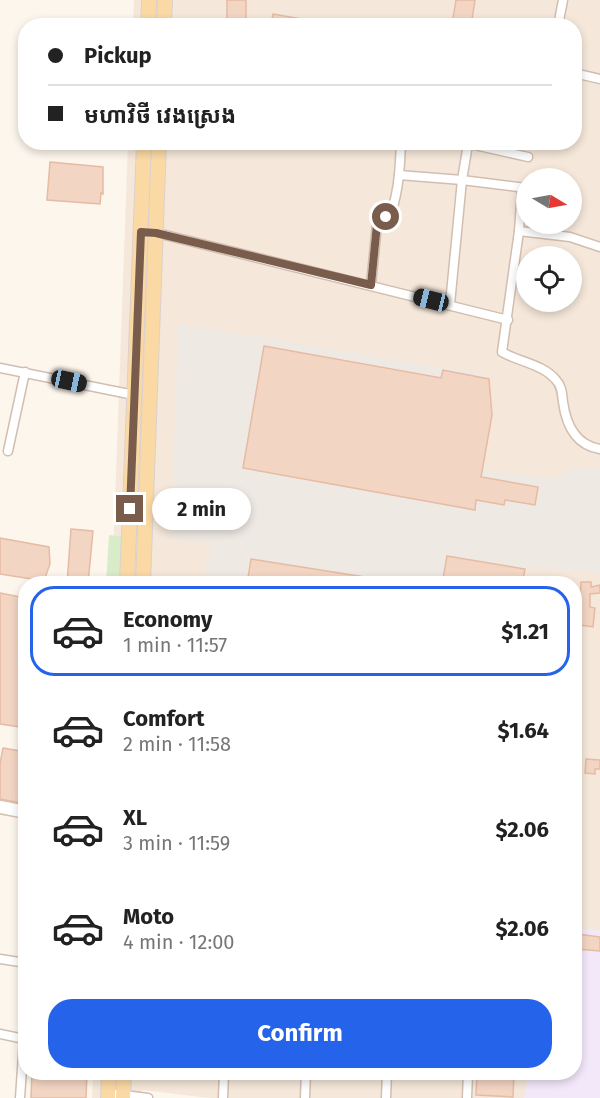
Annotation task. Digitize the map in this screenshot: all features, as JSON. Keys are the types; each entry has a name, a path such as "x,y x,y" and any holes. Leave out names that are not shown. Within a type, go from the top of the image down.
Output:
{"main road":[{"path":"148,18 149,0"},
{"path":"164,18 165,0"},
{"path":"127,576 144,150"},
{"path":"143,576 159,150"},
{"path":"131,488 146,488"},
{"path":"108,1096 109,1080"},
{"path":"123,1097 124,1080"}],"street":[{"path":"560,18 563,0"},
{"path":"582,75 600,79"},
{"path":"371,285 378,219 391,213 399,175 400,150"},
{"path":"450,304 464,150"},
{"path":"496,150 528,157"},
{"path":"399,175 516,187"},
{"path":"141,232 156,233 508,320"},
{"path":"519,234 502,352 542,368 557,380 562,392 569,426 575,436 585,444 600,449"},
{"path":"550,234 570,237 600,247"},
{"path":"0,368 134,395"},
{"path":"8,451 25,372"},
{"path":"0,807 18,810"},
{"path":"0,959 18,962"},
{"path":"0,1034 18,1038"},
{"path":"20,1098 21,1080"},
{"path":"223,1098 224,1080"},
{"path":"304,1098 305,1080"},
{"path":"386,1098 387,1080"},
{"path":"467,1098 468,1080"},
{"path":"108,1096 148,1098"}],"shaded area":[{"path":"134,0 600,0 600,1098 210,1098 142,1090 142,1098 92,1098 93,1080 582,1080 582,576 112,576 128,150 582,150 582,18 133,18"},
{"path":"178,323 486,375 490,405 479,469 548,479 575,468 600,468 600,573 527,567 525,576 204,576 211,543 171,538"},
{"path":"582,929 600,931 600,1098 524,1098 527,1080 582,1080"}],"green space":[{"path":"109,535 124,537 121,576 106,576"}],"building":[{"path":"227,0 246,0 246,18 227,18"},
{"path":"456,0 475,0 472,18 453,18"},
{"path":"273,14 296,18 272,18"},
{"path":"50,162 103,167 103,194 101,193 100,204 47,200"},
{"path":"264,346 441,378 443,370 489,379 492,415 481,477 538,487 535,505 505,500 504,505 476,500 475,510 243,468"},
{"path":"71,529 93,531 89,576 68,576"},
{"path":"0,538 49,547 50,564 46,576 18,577 0,574"},
{"path":"447,556 525,569 524,576 443,576"},
{"path":"251,559 358,576 248,576"},
{"path":"582,582 591,582 591,587 600,585 600,593 590,594 590,607 595,608 593,627 582,625"},
{"path":"0,593 18,596 18,727 0,724"},
{"path":"3,748 18,751 18,802 0,799 0,763"},
{"path":"586,759 600,760 600,769 595,769 595,774 585,773"},
{"path":"582,935 600,937 600,951 582,949"},
{"path":"32,1080 87,1080 86,1098 31,1098"},
{"path":"477,1080 514,1080 513,1097 476,1095"}],"route":[{"path":"130,509 141,232 156,233 371,285 378,219 386,217"}]}
